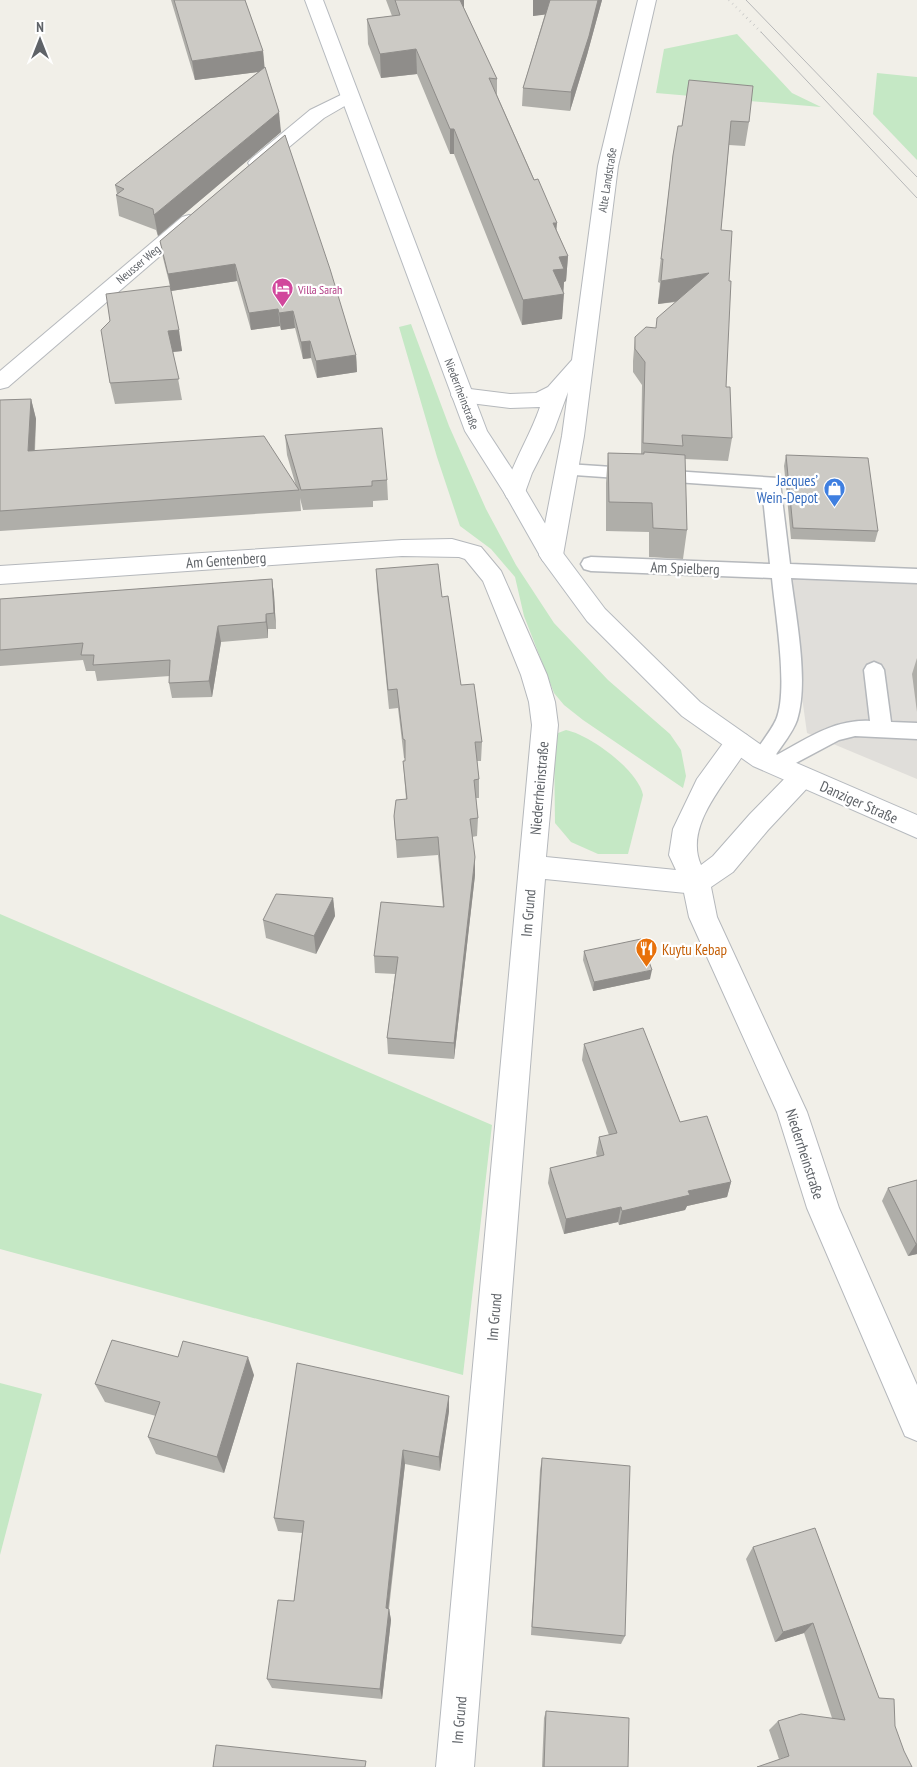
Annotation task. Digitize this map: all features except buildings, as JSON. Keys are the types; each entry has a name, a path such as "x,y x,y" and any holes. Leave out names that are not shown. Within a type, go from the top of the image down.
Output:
{"street":[{"name":"Niederrheinstraße","path":"314,0 476,431 552,555 596,615 691,709 769,762 802,777"},
{"name":"Alte Landstraße","path":"552,555 567,470 608,166 647,0"},
{"path":"240,178 317,114 349,96"},
{"name":"Neusser Weg","path":"0,382 202,210"},
{"path":"515,492 521,473 543,430 556,392 582,362"},
{"path":"462,395 510,401 540,400 556,392"},
{"name":"Niederrheinstraße","path":"452,547 473,553 493,577 534,675 542,702 545,724 532,866"},
{"name":"Am Gentenberg","path":"0,575 452,547"},
{"name":"Niederrheinstraße","path":"738,742 706,786 695,807 686,829 683,855 696,883 703,917 792,1112 823,1208 917,1424"},
{"path":"532,866 696,883 723,864 759,822 802,777"},
{"name":"Danziger Straße","path":"802,777 917,827"},
{"name":"Im Grund","path":"455,1767 532,866"}],"lane":[{"path":"567,470 771,482 790,657 791,700 786,721 769,762"},
{"name":"Am Spielberg","path":"591,564 917,576"},
{"path":"874,670 881,729"},
{"path":"769,762 833,734 855,728 917,731"}],"shaded area":[{"path":"785,574 917,578 917,779 807,733"}],"green space":[{"path":"737,34 792,93 821,107 656,93 664,49"},
{"path":"877,73 917,77 917,160 873,114"},
{"path":"411,324 449,426 486,509 516,565 554,623 608,680 670,734 681,750 686,776 683,788 583,720 564,705 554,693 524,616 515,577 491,549 460,526 437,457 399,327"},
{"path":"566,730 576,733 600,746 612,755 639,785 643,795 628,854 598,854 571,842 555,823 554,741 558,733"},
{"path":"0,914 492,1125 463,1375 0,1249"},
{"path":"0,1383 42,1394 0,1555"}],"tram line":[{"path":"746,0 917,177"},
{"path":"761,32 917,198"}],"railway":[{"path":"729,0 761,32"}],"place":[{"name":"Villa Sarah","path":"282,308"},
{"name":"Jacques’ Wein-Depot","path":"834,508"},
{"name":"Kuytu Kebap","path":"646,968"}]}
